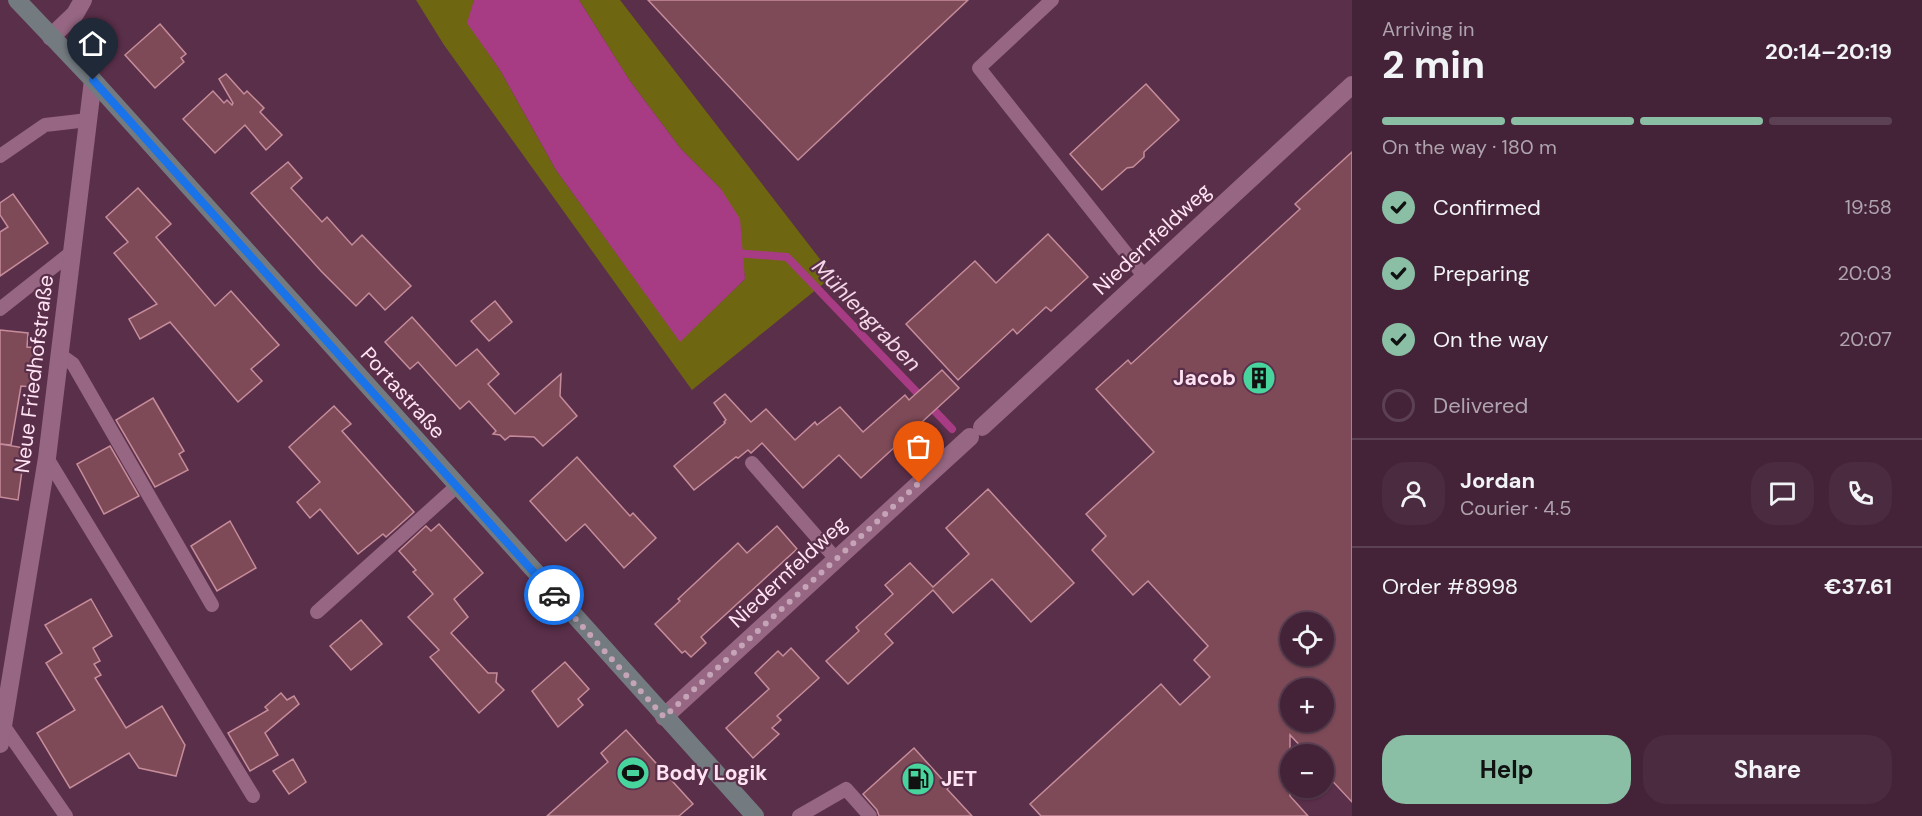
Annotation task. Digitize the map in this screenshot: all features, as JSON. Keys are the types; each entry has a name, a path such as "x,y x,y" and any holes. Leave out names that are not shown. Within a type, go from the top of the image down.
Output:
{"main road":[{"name":"Portastraße","path":"17,0 93,80 755,816"}],"street":[{"path":"51,37 75,14 83,0"},
{"name":"Neue Friedhofstraße","path":"0,744 47,458 93,80"},
{"name":"Niedernfeldweg","path":"664,717 1352,85"}],"lane":[{"path":"1052,0 979,68 1144,276"},
{"path":"0,156 45,125 88,120"},
{"path":"0,309 72,252"},
{"path":"59,354 73,364 212,605"},
{"path":"47,458 253,796"},
{"path":"752,463 836,559"},
{"path":"317,612 457,486"},
{"path":"3,725 66,816"},
{"path":"799,816 846,789 870,816"}],"shaded area":[{"path":"416,0 474,0 468,23 500,70 556,170 680,341 745,279 742,255 721,189 681,149 630,81 579,0 620,0 833,276 692,390 444,45"},
{"path":"474,0 579,0 630,81 681,149 721,189 740,219 745,279 680,342 556,170 500,70 467,23"}],"building":[{"path":"648,0 968,0 798,160"},
{"path":"160,24 186,54 181,58 184,62 155,88 125,55"},
{"path":"226,74 244,94 247,91 264,108 260,112 282,135 266,150 245,125 215,153 183,119 213,91 224,103 227,100 232,105 219,79"},
{"path":"1146,84 1179,120 1144,152 1144,157 1133,167 1127,168 1102,190 1070,154"},
{"path":"1352,152 1352,802 1334,783 1334,744 1299,744 1290,735 1290,744 1280,744 1280,798 1292,798 1308,816 1041,816 1030,804 1161,684 1180,705 1210,677 1194,660 1208,646 1148,581 1133,595 1092,550 1106,536 1086,514 1154,452 1096,389 1128,360 1131,364 1300,209 1295,204"},
{"path":"288,162 302,178 291,188 322,222 327,217 352,245 362,235 411,286 385,310 369,293 356,306 321,271 251,193"},
{"path":"138,188 171,224 156,237 215,306 231,291 279,345 251,369 262,381 238,402 170,322 140,339 129,319 157,304 114,253 128,242 106,217"},
{"path":"13,194 48,243 0,276 0,232 8,227 0,215 0,203"},
{"path":"1048,234 1088,277 1051,311 1046,307 1017,334 1013,329 958,380 906,324 975,261 996,283"},
{"path":"495,301 512,322 489,341 471,321"},
{"path":"412,317 456,366 477,349 499,374 488,384 515,414 561,374 560,396 577,416 543,446 534,437 510,436 505,440 500,435 493,434 496,431 469,401 460,409 418,362 410,369 385,342"},
{"path":"0,330 28,333 27,347 37,348 32,387 21,386 11,445 0,444"},
{"path":"942,370 959,388 861,478 839,455 803,488 762,443 751,453 748,450 738,458 736,457 694,490 674,466 725,423 726,420 714,403 725,394 751,422 766,409 795,440 815,422 817,425 840,407 863,432 905,395 909,400"},
{"path":"153,398 184,451 179,454 188,470 155,487 116,420"},
{"path":"334,406 351,424 342,431 414,512 386,537 383,534 358,554 320,509 310,518 297,502 320,482 289,447"},
{"path":"0,444 25,448 18,500 0,497"},
{"path":"110,446 139,496 104,514 77,464"},
{"path":"577,457 630,516 633,513 656,538 624,568 585,524 566,541 530,501"},
{"path":"988,489 1074,583 1031,622 992,579 953,613 933,590 885,634 893,643 848,684 826,661 859,631 856,627 893,594 885,585 910,563 933,587 969,554 946,528"},
{"path":"230,521 256,568 217,591 191,546"},
{"path":"439,524 483,573 454,599 468,617 451,633 488,673 497,673 496,682 504,690 479,713 430,657 439,650 408,617 433,594 413,572 416,570 399,551 426,526 431,531"},
{"path":"777,526 797,549 701,637 706,643 691,657 685,651 682,653 655,624 680,601 678,599 738,543 747,553"},
{"path":"91,599 112,636 93,648 100,661 94,664 101,675 95,678 126,728 162,706 185,745 176,776 139,768 129,753 70,788 37,733 75,710 46,663 62,653 45,625"},
{"path":"361,620 382,644 351,670 330,646"},
{"path":"791,648 819,678 777,716 781,720 772,728 779,734 753,758 726,728 769,689 755,673 778,651 783,656"},
{"path":"565,662 589,689 578,699 583,705 558,727 532,691"},
{"path":"281,693 287,700 294,696 299,704 265,733 278,755 250,771 228,733 268,710 265,707"},
{"path":"626,730 693,804 679,816 547,816 608,762 601,753"},
{"name":"JET","path":"914,748 972,816 879,816 877,810 863,794"},
{"path":"293,759 306,782 289,794 273,771"}],"waterway":[{"name":"Mühlengraben","path":"734,253 787,257 952,429"}],"way so far":[{"path":"554,595 664,717 919,483"}],"place":[{"name":"Jacob","path":"1259,378"},
{"name":"Body Logik","path":"633,773"},
{"name":"JET","path":"918,779"}],"route":[{"path":"93,80 554,595"}]}
